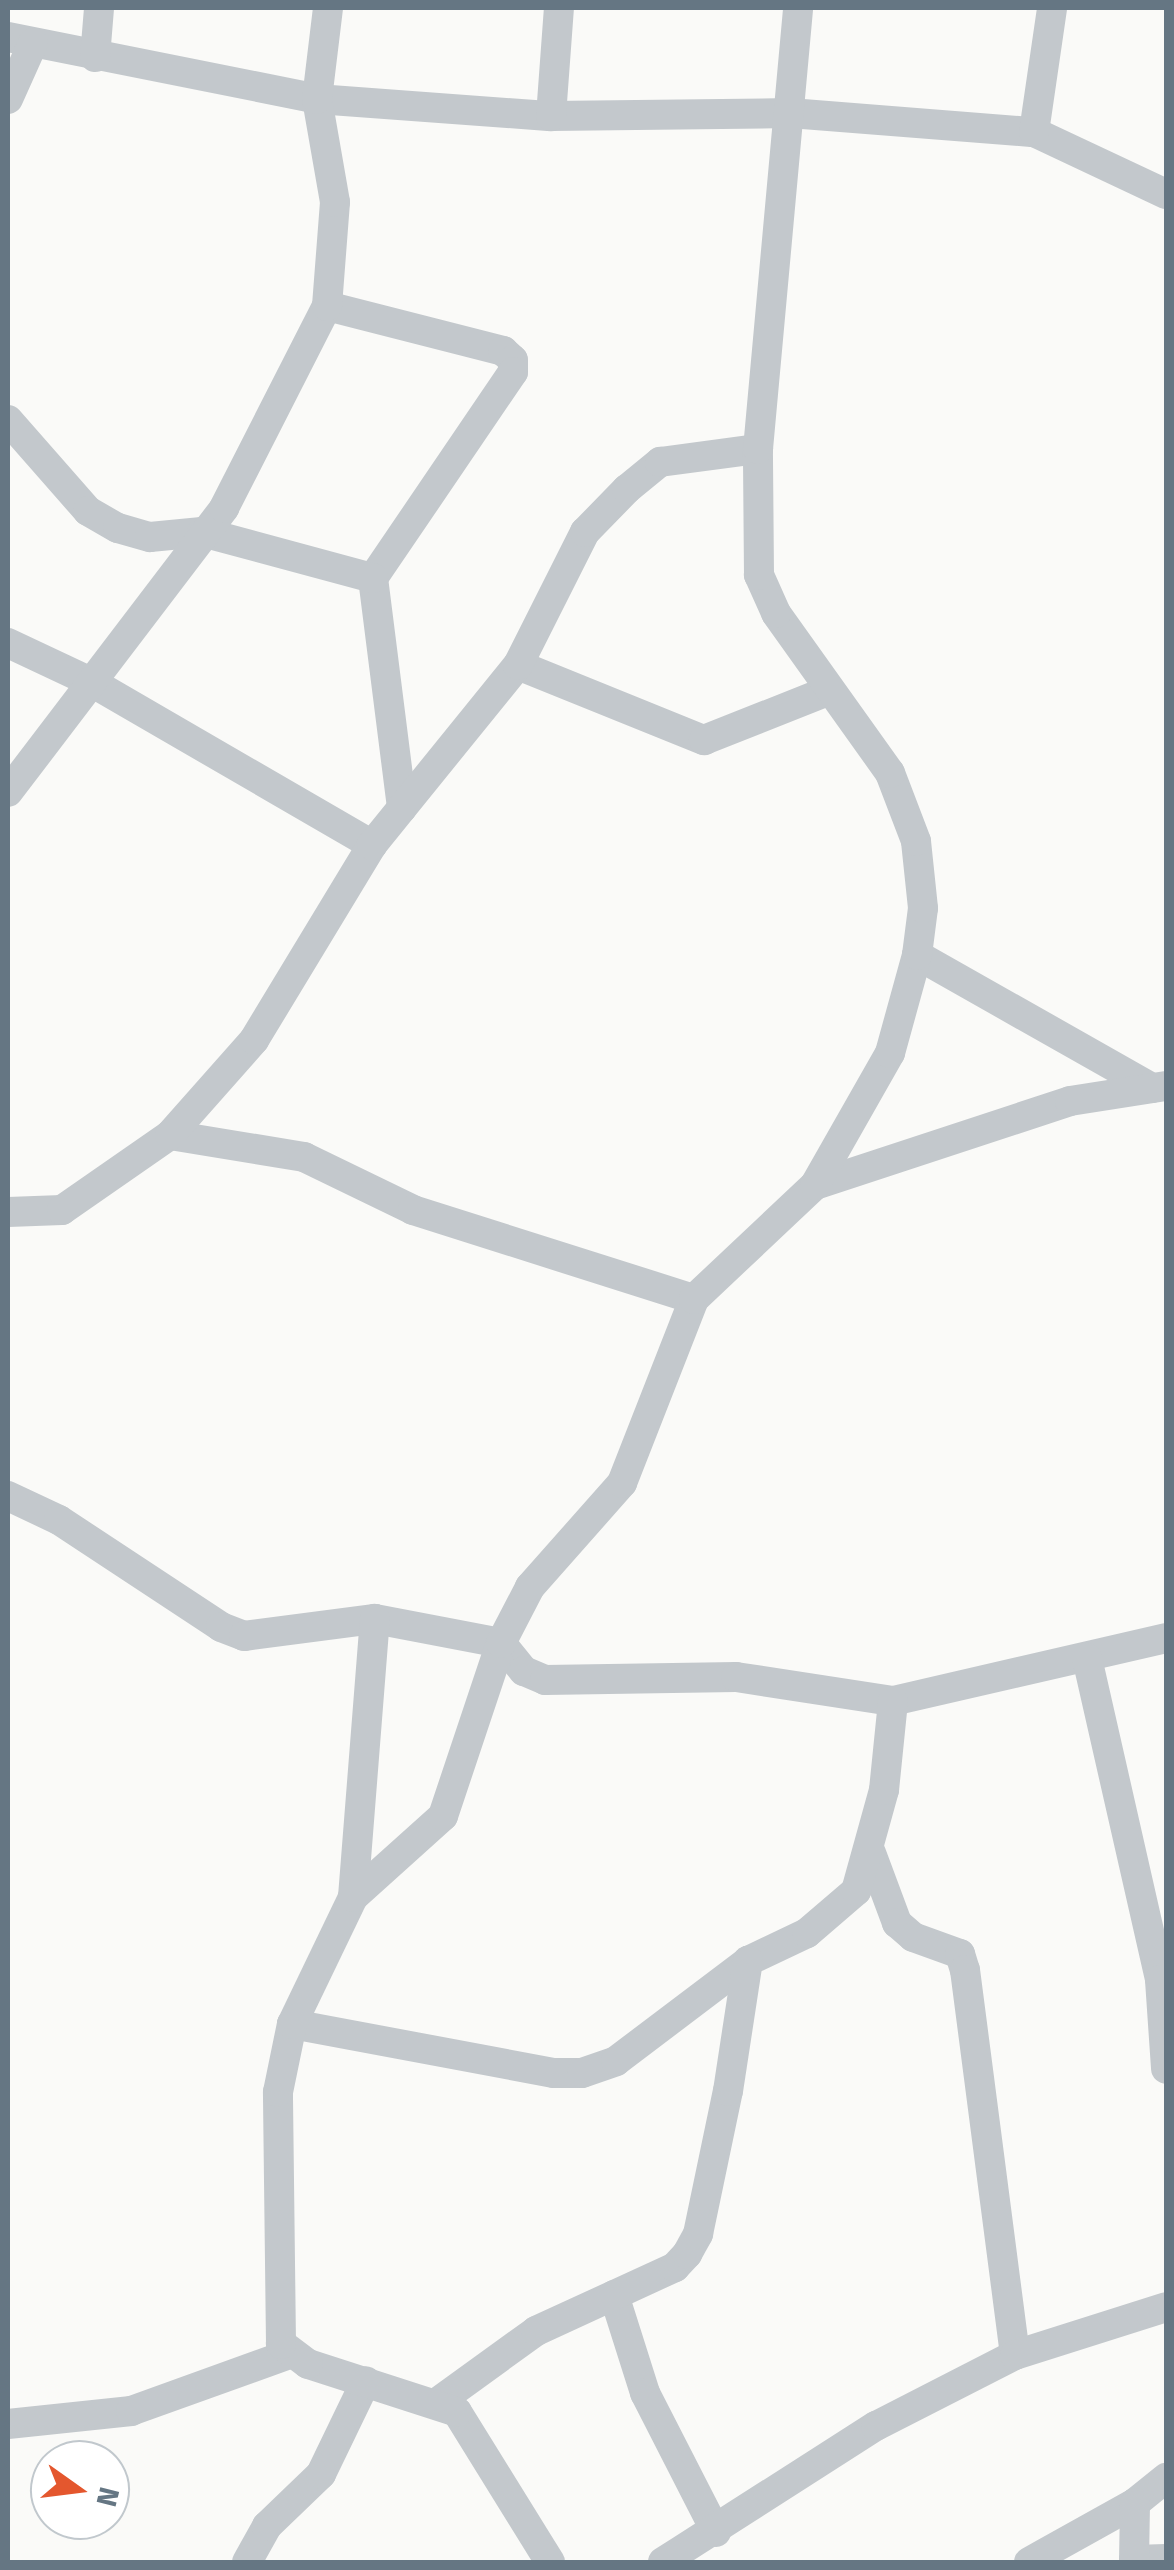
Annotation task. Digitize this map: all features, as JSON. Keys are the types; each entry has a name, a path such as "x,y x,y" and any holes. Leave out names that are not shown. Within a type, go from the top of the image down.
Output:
{"street":[{"path":"95,58 99,8"},
{"path":"8,792 224,508 327,306 335,202 317,99 328,8"},
{"path":"551,116 559,8"},
{"path":"353,1897 443,1816 502,1643 530,1587 622,1483 694,1299 815,1185 890,1053 917,955 923,908 916,841 890,773 828,690 759,575 758,449 798,8"},
{"path":"1034,132 1052,8"},
{"path":"8,99 20,40 95,58 317,99 551,116 790,113 1034,132 1166,194"},
{"path":"327,306 503,351 513,360 512,372 373,578 402,808"},
{"path":"12,434 88,511 118,528 150,537 202,532 373,578"},
{"path":"8,1212 62,1210 170,1135 254,1040 372,846 518,665 584,532 660,462 758,449"},
{"path":"8,643 93,683 372,846"},
{"path":"518,665 704,740 828,690"},
{"path":"917,955 1159,1087"},
{"path":"815,1185 1070,1102 1159,1087"},
{"path":"170,1135 304,1157 413,1210 694,1299"},
{"path":"8,1496 59,1520 221,1628 244,1636 374,1619 502,1643 524,1671 545,1680 736,1677 892,1701 1166,1638"},
{"path":"374,1619 353,1897 292,2024 278,2092 281,2344 289,2354 438,2402 468,2425 550,2562"},
{"path":"1088,1658 1160,1980 1166,2069"},
{"path":"292,2024 582,2073 616,2060 748,1961 807,1934 856,1890 871,1853 892,1701"},
{"path":"871,1853 896,1923 913,1936 960,1954 965,1970 1015,2355"},
{"path":"438,2402 536,2330 675,2268 698,2234 748,1961"},
{"path":"614,2296 645,2393 716,2532"},
{"path":"663,2562 716,2532 876,2426 1015,2355 1166,2307"},
{"path":"8,2424 131,2411 289,2354"},
{"path":"246,2562 267,2526 320,2474 366,2381"},
{"path":"1030,2562 1135,2503 1166,2478"},
{"path":"1135,2503 1134,2561 1166,2559"}]}
